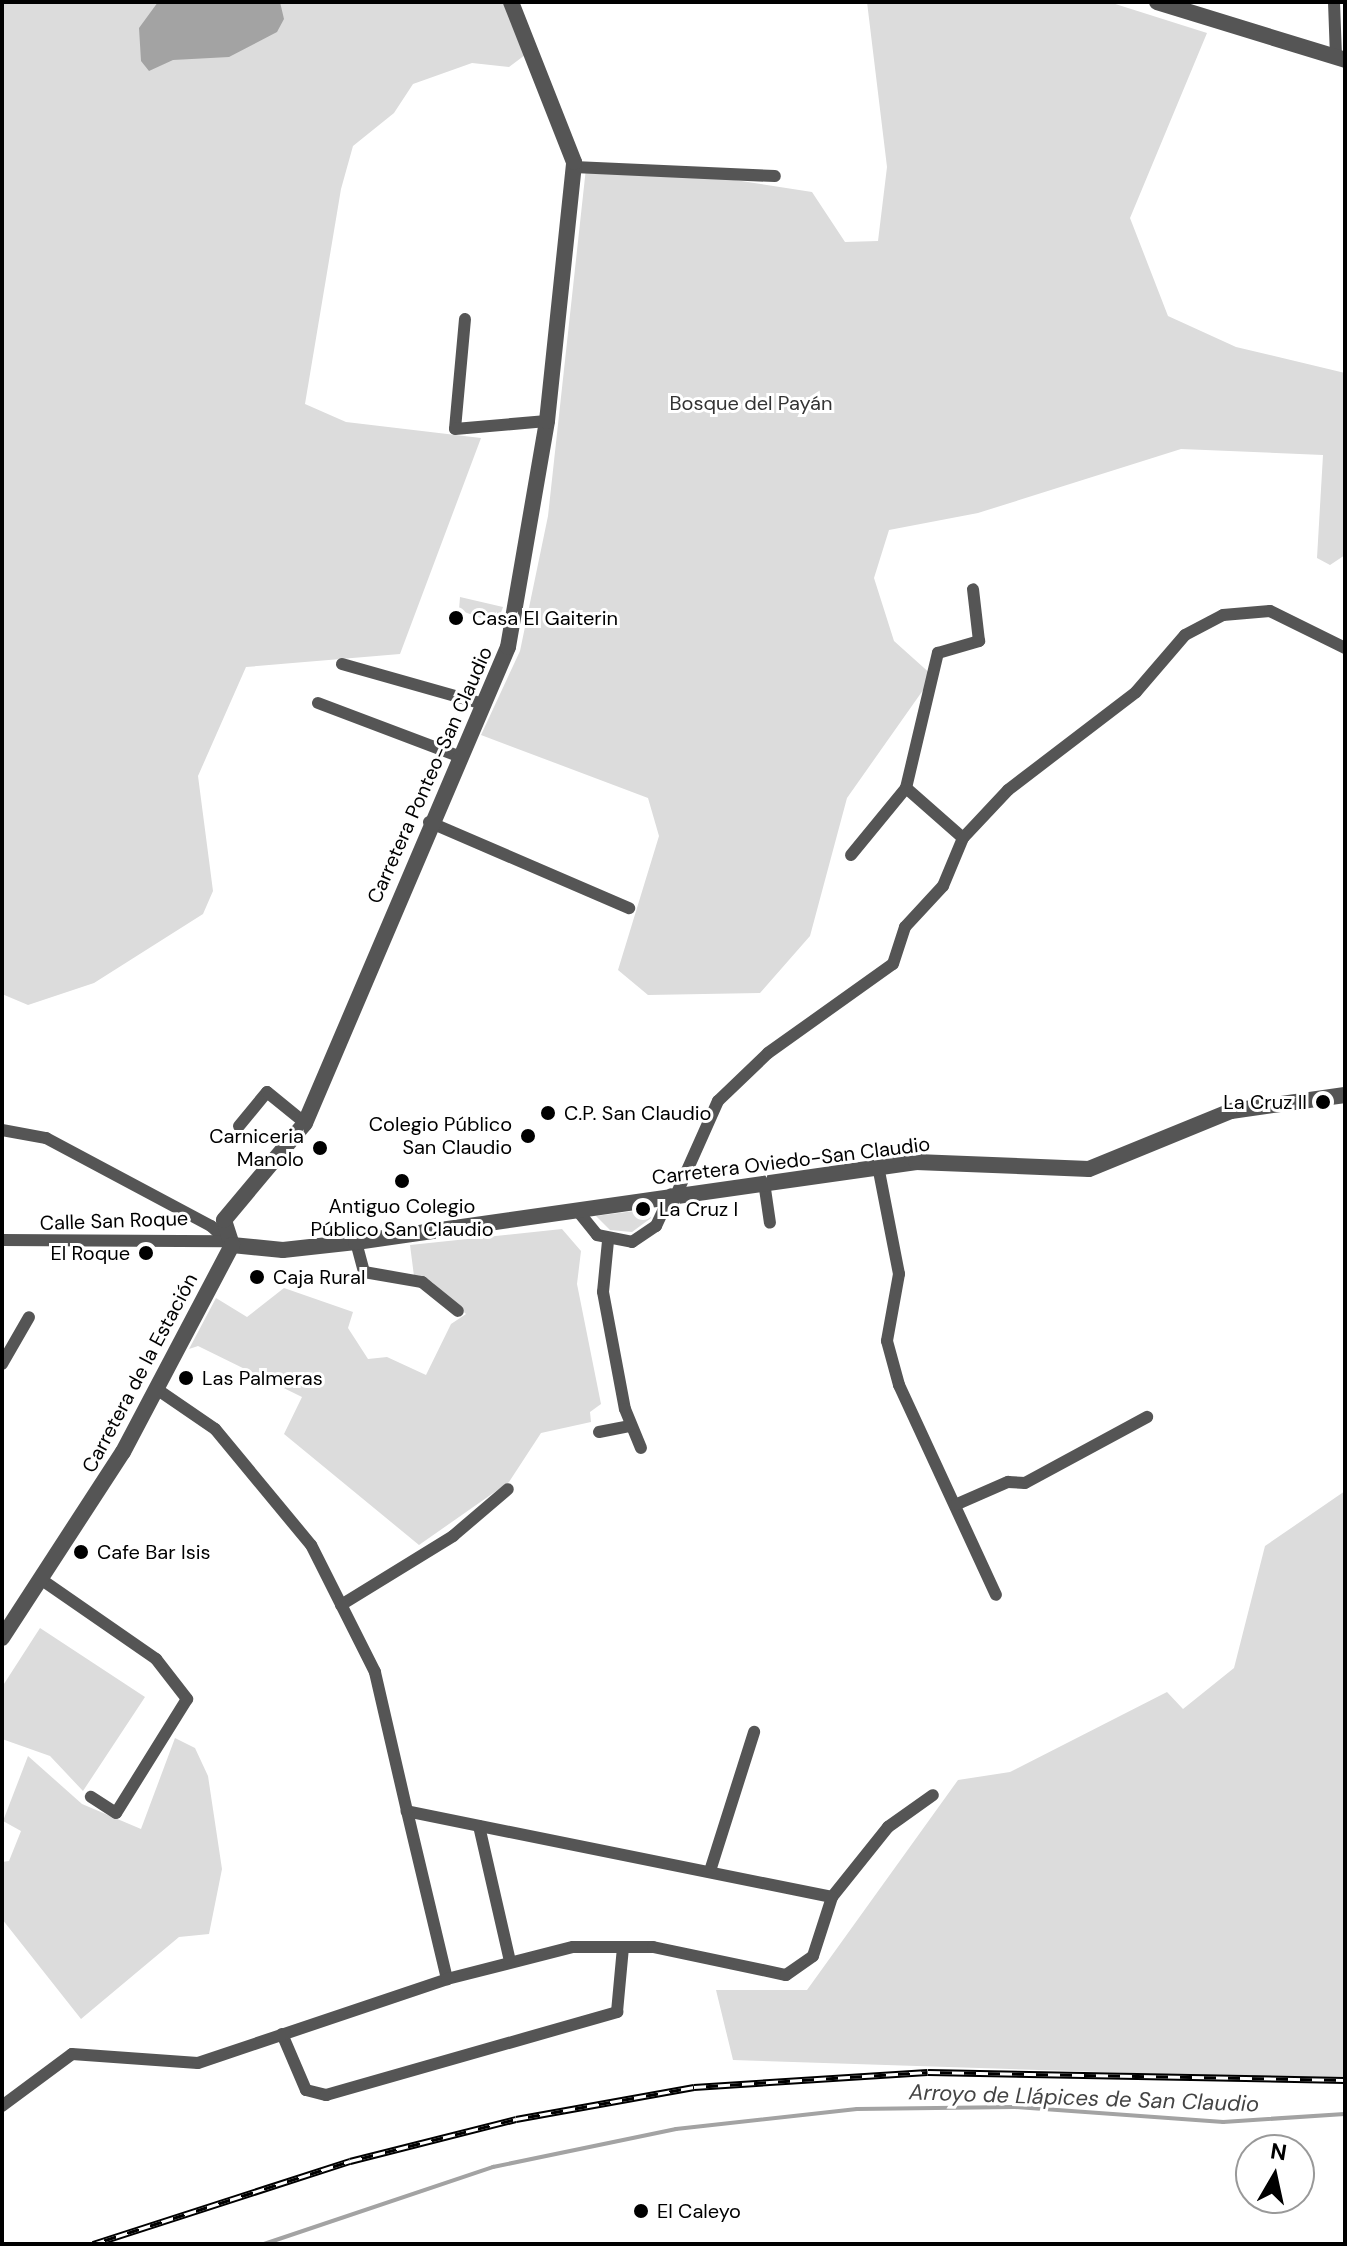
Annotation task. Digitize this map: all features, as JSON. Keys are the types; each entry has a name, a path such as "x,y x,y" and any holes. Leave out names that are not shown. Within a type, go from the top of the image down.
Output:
{"street":[{"name":"Carretera Ponteo-San Claudio","path":"230,1244 224,1220 305,1123 429,822 461,757 508,647 547,421 574,167 511,2"},
{"path":"1157,2 1340,58 1334,2"},
{"path":"574,167 775,176"},
{"path":"465,319 455,429 547,421"},
{"path":"851,855 906,788 938,653 979,641 973,589"},
{"path":"608,1241 646,1236 674,1194 718,1101 768,1053 893,964 905,927 943,886 963,838 1008,790 1136,692 1185,635 1223,615 1270,611 1340,645"},
{"path":"342,664 483,704"},
{"path":"318,703 461,757"},
{"path":"906,788 963,838"},
{"path":"429,822 629,908"},
{"path":"239,1126 267,1092 305,1123"},
{"name":"Carretera Oviedo-San Claudio","path":"230,1244 283,1250 356,1242 878,1166 1089,1169 1231,1111 1345,1095"},
{"path":"2,1130 46,1138 211,1226 230,1244"},
{"path":"878,1166 899,1274 887,1341 899,1385 996,1595"},
{"path":"764,1182 770,1223"},
{"path":"577,1210 608,1241"},
{"name":"Calle San Roque","path":"2,1240 230,1244"},
{"path":"608,1241 603,1292 630,1426 641,1448"},
{"path":"356,1242 364,1272 422,1282 458,1311"},
{"name":"Carretera de la Estación","path":"2,1638 42,1580 158,1390 230,1244"},
{"path":"2,1364 29,1317"},
{"path":"158,1390 215,1429 311,1545 375,1672 447,1979"},
{"path":"955,1505 1008,1482 1025,1483 1147,1417"},
{"path":"599,1432 630,1426"},
{"path":"341,1605 453,1536 508,1489"},
{"path":"42,1580 156,1659 187,1699 116,1813 91,1797"},
{"path":"710,1871 754,1732"},
{"path":"2,2106 72,2054 198,2063 447,1979 573,1947 623,1947 786,1975 813,1956 832,1897 888,1827 933,1795"},
{"path":"407,1811 832,1897"},
{"path":"479,1826 510,1961"},
{"path":"282,2034 306,2090 326,2095 617,2012 623,1947"}],"green space":[{"path":"2,2 504,2 525,55 509,67 472,63 413,84 394,113 353,146 341,189 305,404 346,422 481,438 400,654 246,667 198,776 213,891 203,914 94,983 28,1005 2,994"},
{"name":"Bosque del Payán","path":"867,2 1109,2 1207,33 1130,218 1168,316 1236,347 1345,373 1345,555 1330,565 1317,558 1323,455 1181,449 978,513 889,530 874,578 894,641 933,676 847,798 810,936 760,993 648,995 618,970 659,836 648,798 481,735 520,651 548,516 586,168 670,170 812,192 845,242 878,241 887,167"},
{"path":"460,597 503,607 497,624 459,610"},
{"path":"650,1209 651,1218 632,1232 610,1230 596,1216"},
{"path":"562,1229 581,1251 577,1284 601,1404 590,1412 591,1422 541,1433 509,1482 419,1545 284,1434 302,1397 198,1346 189,1349 216,1298 247,1317 284,1288 353,1312 348,1328 368,1359 387,1357 426,1375 451,1324 466,1314 432,1282 414,1276 410,1245"},
{"path":"1345,1491 1345,2080 733,2060 716,1990 807,1990 958,1780 1010,1772 1167,1692 1183,1709 1234,1668 1265,1546"},
{"path":"40,1628 145,1697 83,1791 50,1756 2,1739 2,1687"},
{"path":"175,1738 195,1748 208,1776 222,1869 209,1934 179,1937 81,2019 2,1919 2,1862 9,1861 21,1831 3,1821 28,1756 82,1804 141,1829"}],"shaded area":[{"path":"158,2 280,2 284,19 277,32 229,57 173,60 149,71 141,61 139,28"}],"waterway":[{"name":"Arroyo de Llápices de San Claudio","path":"264,2244 493,2167 676,2129 857,2109 1015,2107 1223,2122 1345,2114"}],"railway":[{"path":"93,2244 350,2161 516,2119 694,2087 928,2072 1345,2080"}],"place":[{"name":"Casa El Gaiterin","path":"456,618"},
{"name":"La Cruz II","path":"1323,1102"},
{"name":"C.P. San Claudio","path":"548,1113"},
{"name":"Colegio Público San Claudio","path":"528,1136"},
{"name":"Carniceria Manolo","path":"320,1148"},
{"name":"Antiguo Colegio Público San Claudio","path":"402,1181"},
{"name":"La Cruz I","path":"643,1209"},
{"name":"El Roque","path":"146,1253"},
{"name":"Caja Rural","path":"257,1277"},
{"name":"Las Palmeras","path":"186,1378"},
{"name":"Cafe Bar Isis","path":"81,1552"},
{"name":"El Caleyo","path":"641,2211"}]}
